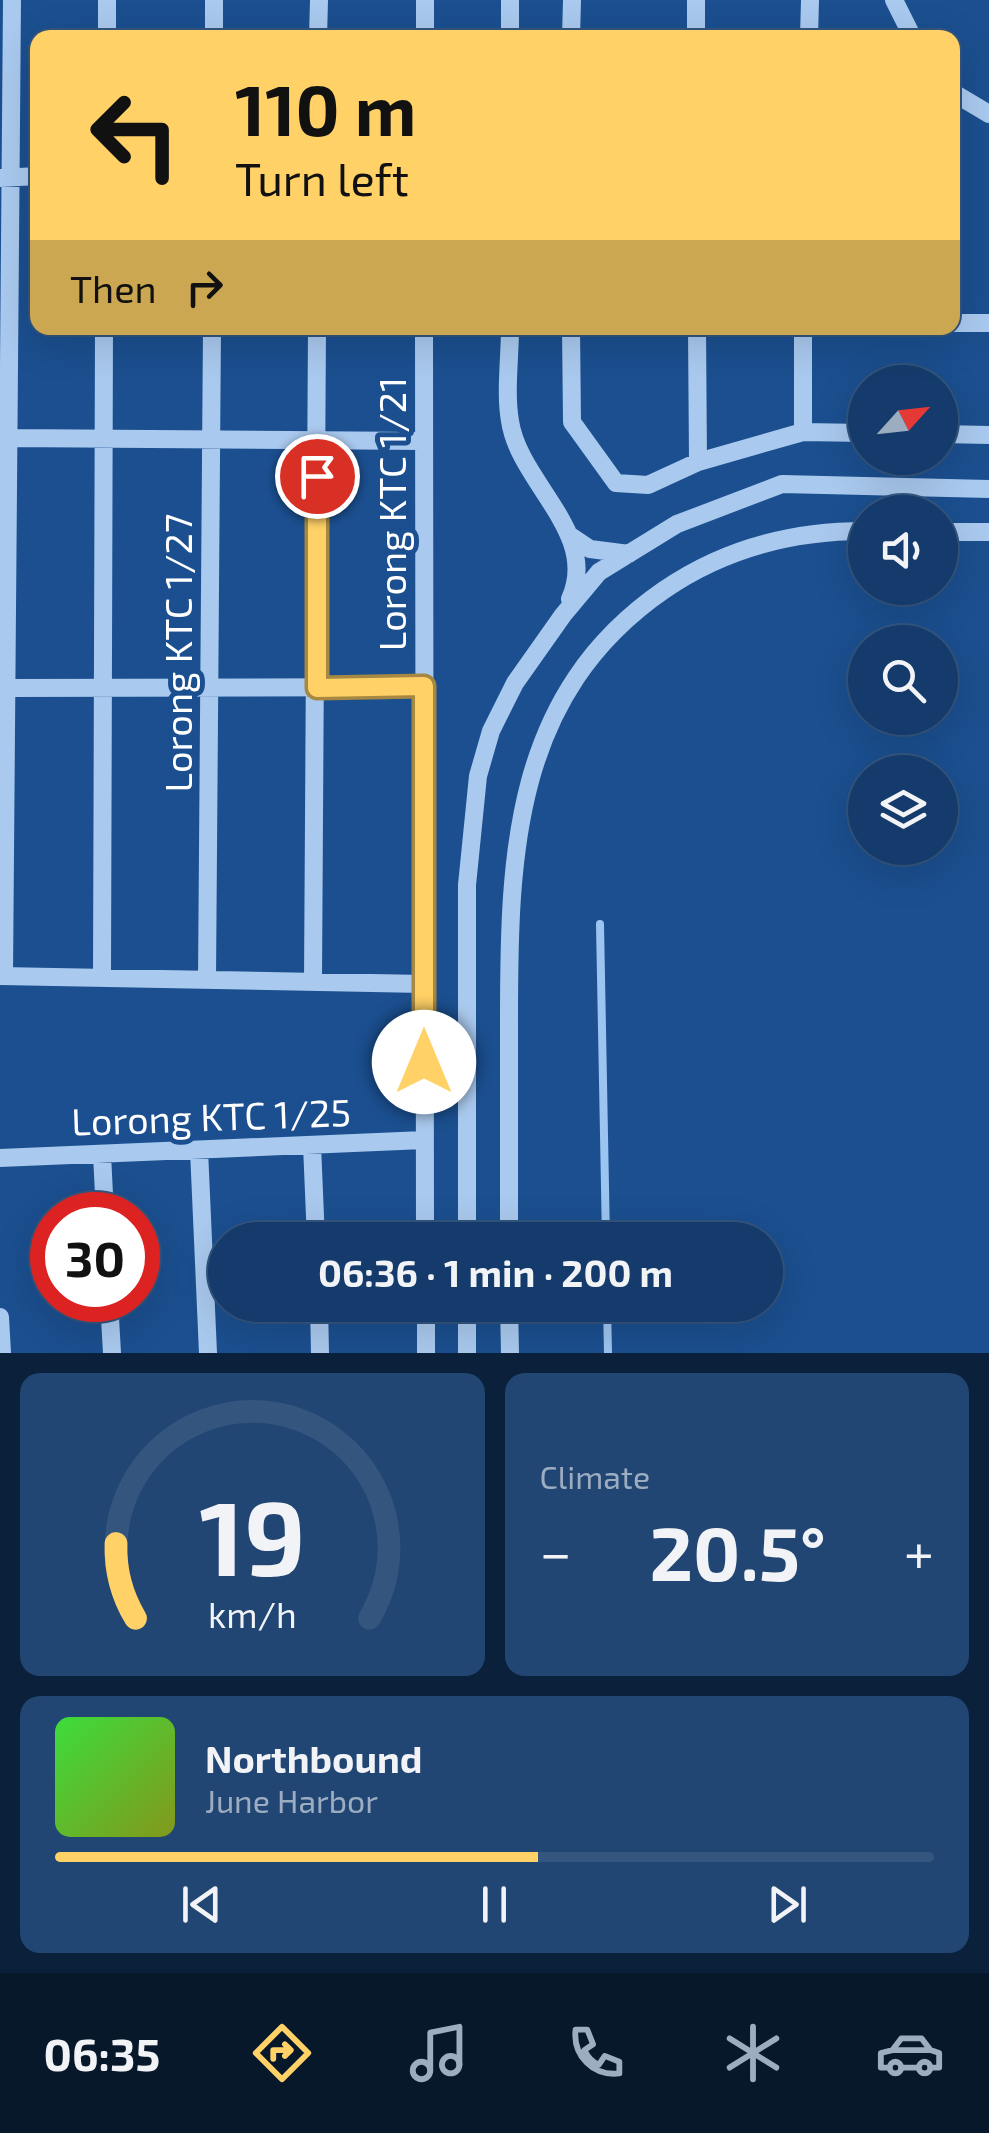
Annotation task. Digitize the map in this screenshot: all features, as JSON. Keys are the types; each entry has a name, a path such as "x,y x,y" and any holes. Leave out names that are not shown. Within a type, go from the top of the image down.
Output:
{"street":[{"path":"12,0 5,177 8,438 2,976 424,984"},
{"path":"106,30 107,0"},
{"path":"214,0 214,30"},
{"path":"318,30 319,0"},
{"path":"425,30 426,0"},
{"path":"510,0 510,30"},
{"path":"572,0 572,30"},
{"path":"696,0 696,30"},
{"path":"809,30 810,0"},
{"path":"894,0 909,30"},
{"path":"960,97 989,114"},
{"path":"5,177 30,176"},
{"path":"960,323 989,324"},
{"path":"102,978 104,335"},
{"name":"Lorong KTC 1/27","path":"207,980 212,335"},
{"path":"314,982 317,335"},
{"name":"Lorong KTC 1/21","path":"424,335 425,1222"},
{"path":"510,335 510,422 521,454 569,535 578,580 562,615"},
{"path":"572,335 572,422 616,483 648,485 698,462 803,432 848,433"},
{"path":"697,335 698,462"},
{"path":"803,432 804,335"},
{"path":"958,434 989,435"},
{"path":"8,438 424,441"},
{"path":"468,1222 467,885 478,776 492,731 515,684 562,615 599,572 677,524 782,484 989,488"},
{"path":"509,1222 509,886 522,810 544,736 571,687 605,641 640,606 689,573 810,531 848,531"},
{"path":"958,532 989,532"},
{"path":"569,535 590,549 629,554"},
{"path":"6,688 424,686"},
{"name":"Lorong KTC 1/25","path":"0,1158 424,1140"},
{"path":"312,1145 315,1222"},
{"path":"199,1150 208,1353"},
{"path":"102,1154 104,1192"},
{"path":"0,1317 2,1353"},
{"path":"110,1322 112,1353"},
{"path":"319,1322 320,1353"},
{"path":"426,1322 426,1353"},
{"path":"467,1353 468,1322"},
{"path":"510,1322 510,1353"}],"waterway":[{"path":"600,924 606,1222"},
{"path":"607,1322 608,1353"}],"route":[{"path":"317,476 317,688 424,686 424,1062"}]}
